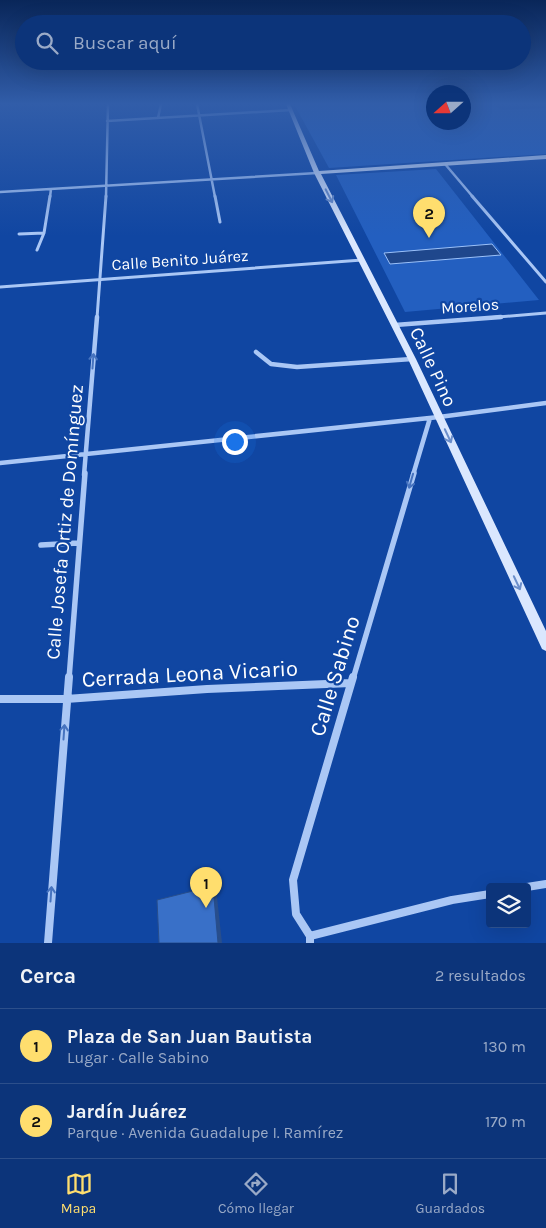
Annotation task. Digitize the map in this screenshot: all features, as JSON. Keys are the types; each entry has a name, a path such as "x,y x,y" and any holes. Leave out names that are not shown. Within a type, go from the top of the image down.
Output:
{"street":[{"name":"Calle Josefa Ortiz de Domínguez","path":"48,943 107,185 107,148"},
{"path":"205,148 220,222"},
{"name":"Calle Pino","path":"307,148 317,173 412,359 434,417 546,646"},
{"path":"0,192 546,157"},
{"path":"445,164 546,282"},
{"path":"37,250 44,233 51,189"},
{"path":"19,234 44,233"},
{"name":"Calle Benito Juárez","path":"0,287 362,260"},
{"name":"Morelos","path":"395,325 546,313"},
{"path":"256,352 272,364 289,367 343,365 412,359"},
{"path":"0,463 434,417 546,403"},
{"name":"Calle Sabino","path":"310,939 296,914 293,880 434,417"},
{"path":"41,544 78,543"},
{"name":"Cerrada Leona Vicario","path":"0,699 66,699 207,689 352,683"},
{"path":"531,886 546,884"},
{"path":"310,939 452,900 486,895"}],"shaded area":[{"path":"318,148 546,148 546,154 329,168"},
{"path":"436,169 539,300 405,312 336,175"},
{"path":"492,244 501,255 390,264 384,253"}],"building":[{"path":"213,886 218,943 159,943 157,900"}],"place":[{"name":"Jardín Juárez","path":"429,238"},
{"name":"Plaza de San Juan Bautista","path":"206,908"}]}
